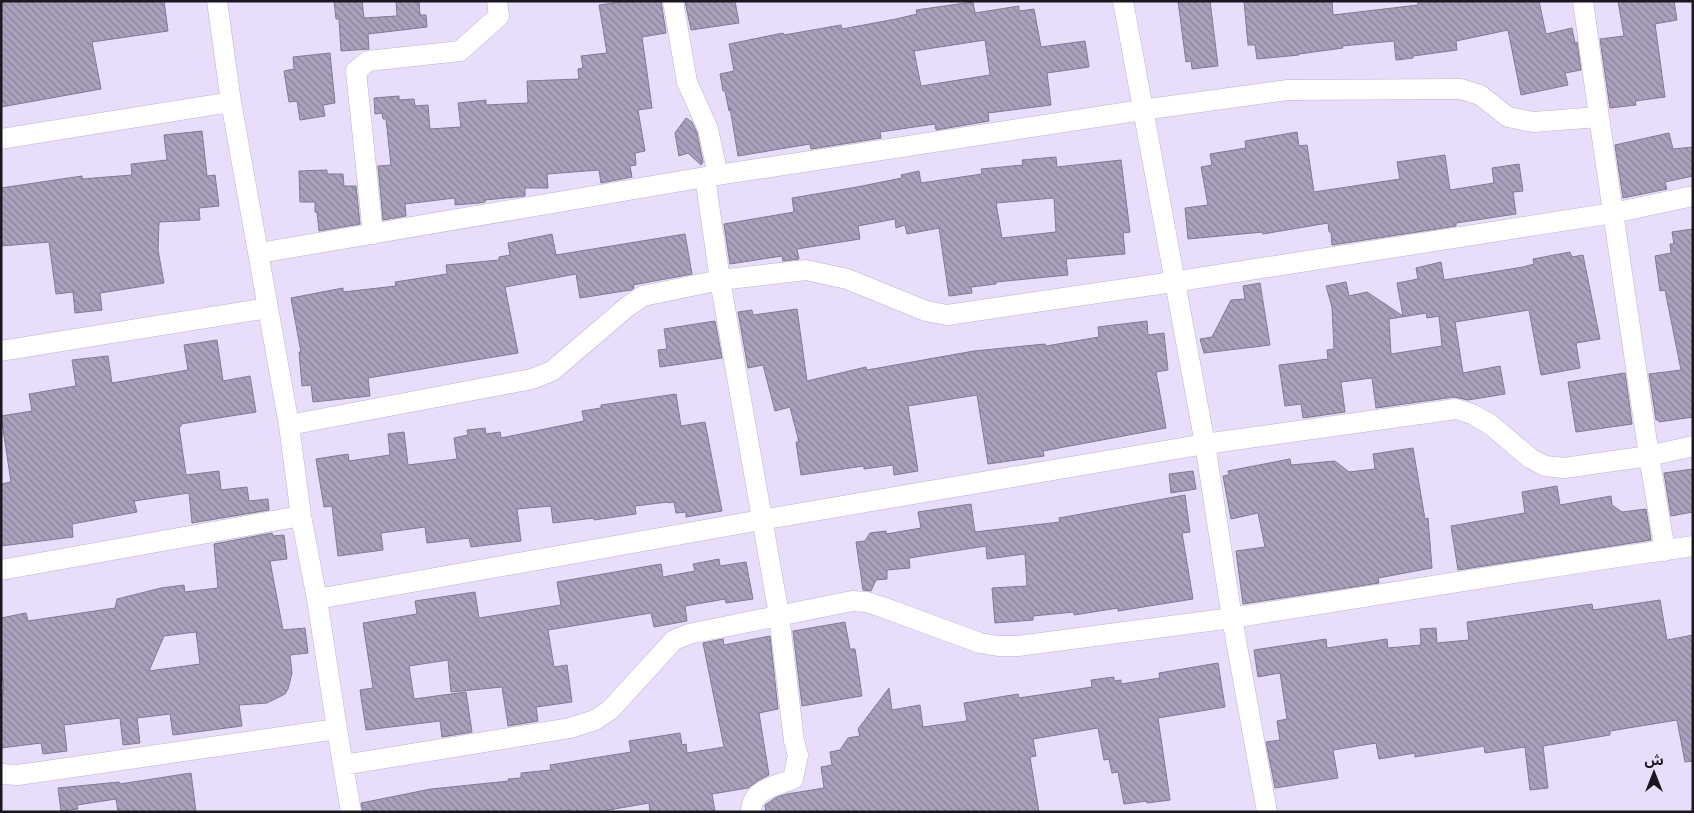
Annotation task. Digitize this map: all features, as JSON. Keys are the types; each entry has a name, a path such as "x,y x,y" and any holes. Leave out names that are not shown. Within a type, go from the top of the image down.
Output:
{"street":[{"path":"217,1 231,102 289,425 336,729 351,812"},
{"path":"373,234 356,71 368,61 460,51 499,16 497,1"},
{"path":"673,1 687,82 708,129 720,280 779,615 794,742 798,755 793,779 760,791 754,798 752,812"},
{"path":"1123,1 1173,282 1205,444 1232,618 1267,812"},
{"path":"1583,1 1649,456 1665,551"},
{"path":"259,253 711,176 1142,110 1288,90 1461,89 1480,95 1508,117 1533,122 1599,117"},
{"path":"1,139 231,102"},
{"path":"289,425 532,379 552,371 627,307 643,296 720,280 806,270 848,279 926,311 948,314 1173,282 1613,213 1693,196"},
{"path":"1,351 268,308"},
{"path":"317,599 1205,444 1456,409 1472,414 1491,425 1530,458 1545,466 1564,468 1649,456 1693,446"},
{"path":"1,570 302,516"},
{"path":"343,765 570,728 595,720 610,710 674,640 689,634 852,601 867,602 980,643 998,646 1018,646 1232,618 1693,546"},
{"path":"1,774 18,775 336,729"}],"building":[{"path":"1,1 164,1 168,31 92,42 101,89 1,107"},
{"path":"334,1 362,1 364,18 397,16 396,1 419,1 420,15 426,15 427,27 368,34 369,49 341,51 339,19 336,19"},
{"path":"614,1 661,1 666,33 642,37 652,108 638,110 645,151 635,153 636,165 630,166 632,177 601,183 599,170 547,174 548,188 525,188 525,196 455,205 455,198 405,204 406,216 383,220 378,166 391,165 386,119 383,119 382,113 375,114 374,98 399,96 399,100 414,99 415,106 428,105 430,129 461,127 458,103 486,100 486,105 528,103 527,81 579,79 578,69 583,68 581,56 607,53 599,5 614,3"},
{"path":"685,1 735,1 739,23 691,30"},
{"path":"1178,1 1210,1 1218,66 1192,69 1191,61 1186,62"},
{"path":"1244,1 1332,1 1333,15 1418,5 1418,1 1539,1 1546,34 1572,28 1575,43 1577,42 1581,70 1565,73 1568,85 1521,95 1508,30 1456,41 1457,50 1396,60 1394,41 1342,46 1343,48 1299,55 1257,59 1255,45 1248,45"},
{"path":"1618,1 1674,1 1677,20 1655,24 1665,97 1635,101 1636,105 1610,108 1600,39 1624,36"},
{"path":"973,2 975,13 1019,6 1019,11 1034,9 1041,47 1085,41 1089,67 1047,73 1051,105 988,113 989,121 936,130 935,124 880,132 881,138 811,149 810,144 738,156 730,108 729,111 720,74 734,71 729,44 783,33 784,35 841,25 842,29 917,14 916,10","holes":["985,40 990,75 921,86 914,51"]},
{"path":"330,53 335,103 323,105 325,116 300,120 297,101 289,102 284,71 294,69 293,57"},
{"path":"686,118 692,122 697,133 703,162 701,165 688,153 679,156 675,133"},
{"path":"202,131 207,176 215,175 219,206 199,208 200,220 159,222 158,250 164,283 100,293 102,310 75,313 73,292 56,294 49,242 1,246 1,188 82,176 82,179 132,175 131,164 167,160 164,135"},
{"path":"1297,132 1299,146 1307,145 1314,192 1400,179 1397,162 1445,155 1450,190 1494,183 1492,168 1519,164 1523,191 1513,192 1516,214 1456,223 1456,226 1332,245 1328,223 1263,234 1263,232 1188,239 1185,208 1208,205 1201,167 1212,165 1210,154 1246,148 1245,141"},
{"path":"1669,133 1673,149 1693,147 1693,176 1665,182 1667,189 1623,198 1615,145"},
{"path":"1056,157 1057,167 1121,160 1130,232 1123,233 1125,254 1066,259 1068,275 996,282 996,284 971,287 972,293 949,296 939,228 907,234 905,225 896,228 895,219 858,226 860,239 797,249 799,259 783,261 782,256 730,264 724,224 794,212 792,198 902,178 901,175 919,171 921,183 982,174 981,169 1023,165 1022,160","holes":["1054,198 1056,232 1002,238 996,203"]},
{"path":"327,170 327,174 343,174 344,186 356,186 360,224 319,231 315,202 300,202 299,171"},
{"path":"1693,229 1693,417 1659,422 1659,420 1656,420 1649,374 1681,370 1665,290 1660,291 1655,256 1671,253 1670,244 1674,244 1672,232"},
{"path":"552,234 556,255 685,234 692,274 633,285 634,288 631,290 580,298 576,274 505,287 518,353 368,378 370,396 313,402 311,385 302,386 299,352 301,352 291,298 343,288 343,292 396,286 395,282 447,274 446,265 499,260 499,257 510,255 508,243"},
{"path":"1570,252 1572,257 1583,255 1600,339 1576,343 1580,368 1541,375 1529,310 1455,322 1463,373 1500,366 1505,394 1468,400 1454,397 1376,408 1372,378 1341,382 1345,412 1303,418 1301,404 1285,406 1279,365 1328,359 1327,350 1334,349 1332,307 1326,286 1346,282 1349,296 1367,292 1403,316 1397,283 1418,279 1416,268 1441,262 1444,280 1523,267 1534,264 1533,259","holes":["1426,313 1427,318 1439,316 1442,346 1391,354 1389,319"]},
{"path":"1260,283 1270,345 1204,353 1200,339 1212,337 1231,300 1245,299 1243,286"},
{"path":"797,309 807,381 866,367 867,370 974,351 1045,344 1046,346 1099,337 1098,327 1147,321 1148,335 1164,333 1168,370 1156,372 1166,428 1043,451 1044,456 988,464 977,395 908,406 918,471 894,475 893,465 864,469 864,466 801,475 796,442 799,442 790,407 775,411 763,365 748,368 738,312 752,310 753,315"},
{"path":"715,321 722,358 660,367 658,350 667,349 664,329"},
{"path":"217,340 223,381 250,376 256,412 181,424 179,427 186,475 219,471 221,490 247,487 249,501 268,499 269,510 192,523 189,493 134,501 137,512 72,524 73,537 1,546 1,484 11,482 1,416 32,411 29,394 76,386 72,360 108,356 112,383 188,370 184,345"},
{"path":"1625,373 1632,424 1576,432 1568,382"},
{"path":"676,394 681,426 705,422 722,511 686,517 686,512 676,513 674,502 668,502 635,506 636,514 553,523 551,506 517,509 521,541 471,547 469,538 427,543 425,527 381,533 383,550 338,556 332,506 324,507 316,459 348,454 349,461 390,455 388,434 404,432 408,465 457,459 454,438 468,435 467,430 485,428 486,434 500,432 501,438 584,421 582,411 601,408 601,405"},
{"path":"1413,448 1425,519 1428,518 1432,568 1378,578 1379,583 1243,604 1236,551 1265,547 1258,513 1231,519 1223,476 1229,475 1228,471 1290,459 1291,465 1335,461 1349,472 1375,469 1373,454"},
{"path":"1693,469 1693,512 1671,516 1664,473"},
{"path":"1193,471 1196,489 1171,493 1169,474"},
{"path":"1557,486 1560,505 1611,496 1612,505 1622,512 1646,509 1651,540 1458,570 1451,526 1525,513 1522,492"},
{"path":"1185,495 1190,532 1182,533 1193,599 1118,611 1118,608 1074,615 1074,612 1033,616 1033,620 995,623 992,588 1027,586 1025,554 987,559 986,546 909,558 910,568 887,570 887,579 876,580 871,591 863,590 856,542 865,541 870,533 886,531 886,534 921,528 918,512 971,504 975,532 1060,522 1059,518"},
{"path":"272,533 273,536 284,535 287,559 270,561 283,630 305,628 308,653 290,655 292,673 285,694 267,703 239,705 242,726 173,735 170,714 137,718 140,743 123,745 120,718 64,725 67,751 43,754 41,743 1,748 1,691 4,690 1,668 1,618 26,613 28,621 115,608 117,599 161,588 184,585 185,592 218,588 214,544","holes":["196,632 200,664 149,671 164,636"]},
{"path":"719,559 720,566 746,562 753,599 726,603 725,599 685,606 687,621 654,627 651,613 548,630 554,667 567,665 572,702 536,707 538,721 508,726 502,687 451,692 448,660 409,666 414,699 466,692 472,732 442,737 440,721 366,730 360,690 373,688 363,623 417,614 415,601 475,592 479,618 561,605 557,582 661,564 663,577 695,571 693,564"},
{"path":"1660,600 1667,640 1693,635 1693,761 1685,762 1677,720 1610,731 1610,735 1543,746 1548,788 1530,790 1525,747 1485,753 1484,746 1415,757 1415,753 1379,759 1376,743 1333,750 1338,778 1275,788 1266,742 1280,740 1277,721 1287,719 1280,673 1258,677 1254,650 1326,639 1327,648 1387,639 1388,648 1421,645 1420,629 1436,628 1437,643 1469,640 1467,622 1592,604 1593,610"},
{"path":"845,622 850,649 855,649 862,696 802,706 793,631"},
{"path":"770,636 778,709 759,713 769,775 748,788 712,794 715,812 650,812 649,803 597,812 571,812 571,810 555,812 363,812 361,803 431,789 509,781 508,779 521,778 521,773 551,770 550,765 631,752 629,741 680,733 682,745 686,744 687,753 724,747 703,643 723,639 724,645"},
{"path":"1218,663 1225,707 1158,718 1170,800 1124,804 1118,772 1112,773 1109,759 1104,760 1098,728 1033,739 1036,756 1030,757 1039,812 766,812 765,805 777,797 824,788 821,767 832,765 830,752 840,750 848,738 860,736 858,729 889,688 892,710 920,705 923,727 967,721 964,703 1018,694 1019,698 1092,687 1091,680 1114,677 1114,681 1121,680 1121,684 1160,678 1159,673"},
{"path":"191,773 196,812 118,812 116,799 77,805 78,809 61,811 58,788 119,782 120,784"}]}
